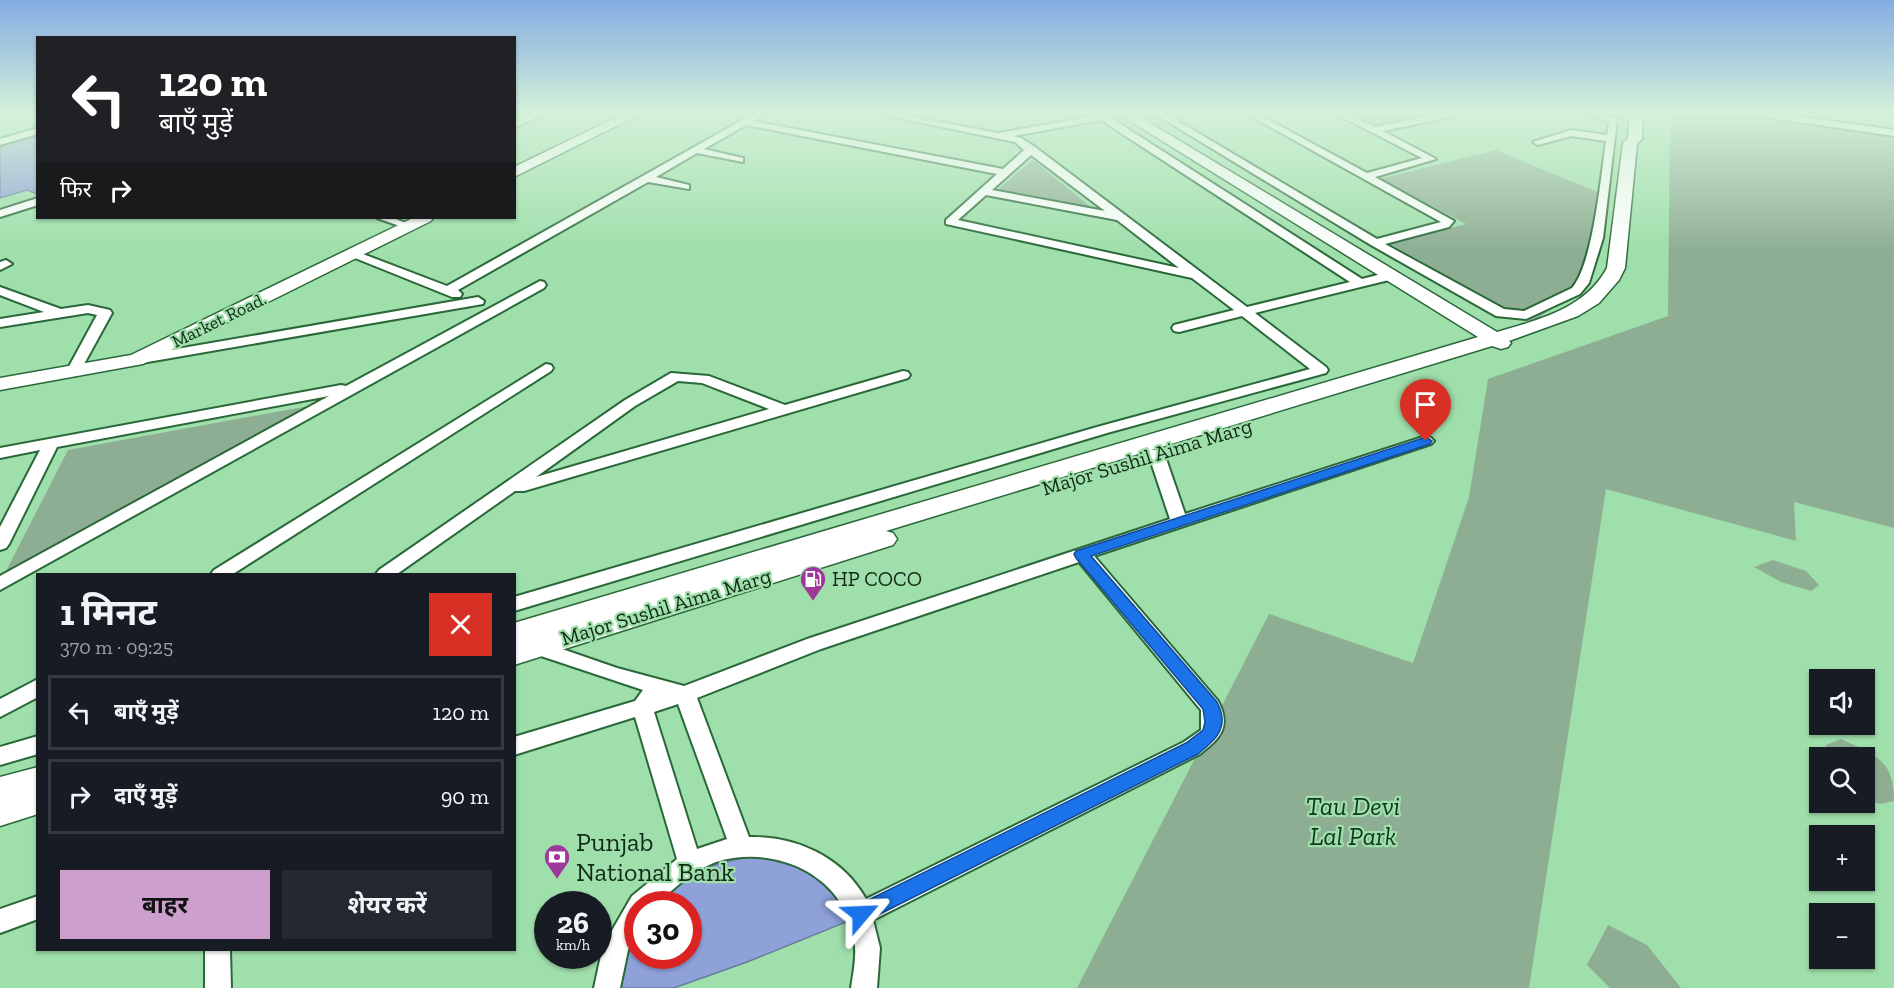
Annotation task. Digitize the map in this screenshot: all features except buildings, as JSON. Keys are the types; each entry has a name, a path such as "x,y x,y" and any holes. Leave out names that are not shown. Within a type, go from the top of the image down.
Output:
{"street":[{"path":"516,172 540,160"},
{"path":"448,291 677,160"},
{"path":"943,160 1005,172"},
{"path":"1018,160 950,222 1200,276"},
{"path":"1046,160 1200,276 1340,386"},
{"path":"1170,160 1360,283"},
{"path":"1201,160 1500,343"},
{"path":"1237,160 1375,243 1501,314 1518,316 1538,311 1576,291 1587,275 1597,238 1608,160"},
{"path":"1338,160 1448,221 1445,225 1375,243"},
{"path":"1367,176 1427,160"},
{"name":"Major Sushil Aima Marg","path":"516,633 1340,386 1500,343 1535,338 1601,309 1614,300 1622,286 1630,260 1641,191 1642,160"},
{"path":"646,178 685,187"},
{"path":"983,191 1123,218"},
{"path":"0,214 36,202"},
{"path":"386,219 408,226"},
{"name":"Market Road.","path":"0,384 136,360 423,219"},
{"path":"351,254 487,305 492,310"},
{"path":"1179,328 1389,276"},
{"path":"0,584 540,285"},
{"path":"0,291 58,314"},
{"path":"136,360 478,302"},
{"path":"0,324 95,309 105,313 73,372"},
{"name":"Major Sushil Aima Marg","path":"525,650 1156,453 1352,396 1500,343"},
{"path":"222,573 546,368"},
{"path":"516,603 1091,433 1321,370"},
{"path":"506,490 903,375"},
{"path":"386,573 630,403 676,376 704,379 785,410"},
{"path":"0,453 354,387"},
{"path":"516,745 685,694 814,644 1179,521 1426,441"},
{"path":"0,544 51,444"},
{"path":"1156,453 1179,521"},
{"path":"861,914 1192,748 1211,734 1214,722 1211,707 1082,554"},
{"path":"525,650 685,694"},
{"path":"654,686 642,707 690,863"},
{"path":"0,710 36,688"},
{"path":"685,694 741,847"},
{"path":"0,756 36,746"},
{"path":"0,791 36,781"},
{"path":"0,812 36,801"},
{"path":"653,891 690,863 715,853 741,847 779,848 814,859 842,882 861,914 869,951 864,988"},
{"path":"0,921 36,908"},
{"path":"607,988 616,946 624,933"},
{"path":"218,951 218,988"}],"green space":[{"path":"1033,160 1093,209 997,190"},
{"path":"1456,160 1520,160 1609,197 1598,252 1577,291 1531,323 1390,244 1466,224 1380,179"},
{"name":"Tau Devi Lal Park","path":"1670,160 1894,160 1894,528 1794,502 1796,541 1606,489 1529,988 1077,988 1269,614 1413,663 1469,497 1488,379 1668,316"},
{"path":"314,405 4,575 68,450"},
{"path":"1773,560 1806,571 1819,585 1811,591 1781,582 1754,567"},
{"path":"1841,739 1858,747 1826,747"},
{"path":"1875,756 1886,767 1893,787 1894,801 1880,804 1875,802"},
{"path":"1608,925 1647,945 1681,988 1610,988 1587,965"}],"water":[{"path":"0,160 36,160 36,194 27,190 0,198"},
{"path":"753,855 826,875 856,918 747,962 674,988 618,988 618,958 624,948 624,969 702,969 702,891 667,891 711,866"}],"place":[{"name":"HP COCO","path":"813,602"},
{"name":"Punjab National Bank","path":"557,880"}],"route":[{"path":"861,914 1192,748 1211,734 1214,722 1211,707 1082,554 1426,441"}]}
